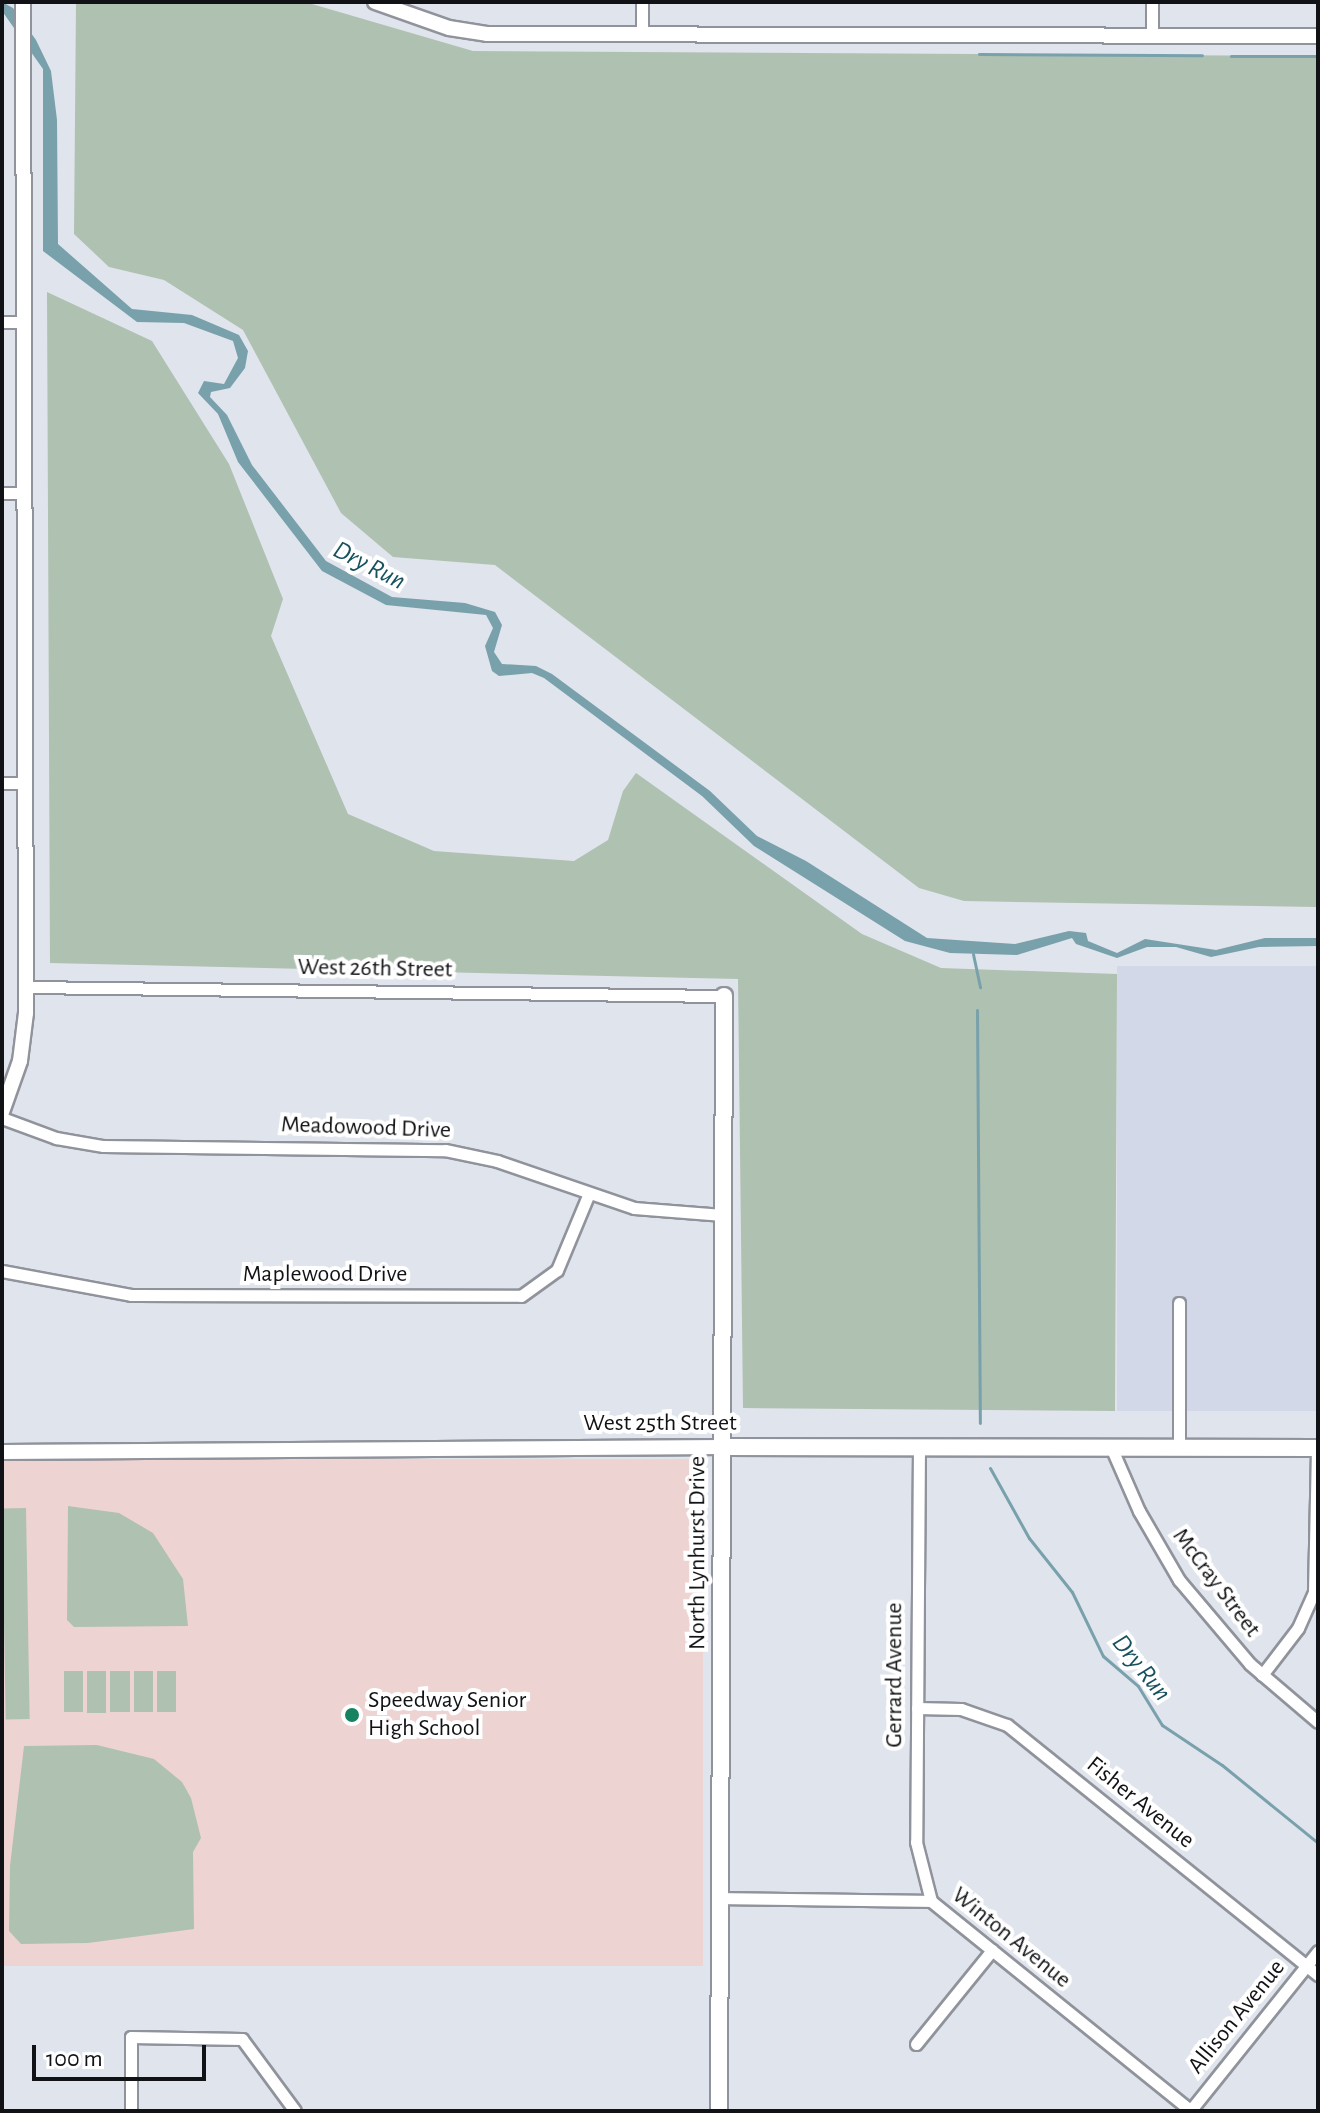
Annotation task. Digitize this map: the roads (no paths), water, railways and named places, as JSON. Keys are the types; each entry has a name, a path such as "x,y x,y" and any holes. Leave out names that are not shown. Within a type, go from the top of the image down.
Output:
{"main road":[{"name":"North Lynhurst Drive","path":"719,2111 724,996"},
{"name":"West 25th Street","path":"723,1447 1318,1448"}],"street":[{"path":"2,1115 21,1053 26,987 23,2"},
{"path":"375,2 449,28 487,34 1318,36"},
{"path":"642,2 642,35"},
{"path":"1152,2 1152,36"},
{"path":"2,322 24,322"},
{"path":"2,493 24,493"},
{"path":"2,783 25,783"},
{"name":"West 26th Street","path":"26,987 724,996"},
{"name":"Meadowood Drive","path":"2,1115 56,1138 103,1146 445,1150 497,1161 646,1210 723,1215"},
{"name":"Maplewood Drive","path":"2,1271 126,1295 521,1296 557,1270 589,1193"},
{"path":"1179,1303 1179,1447"},
{"name":"Gerrard Avenue","path":"919,1446 916,1849 931,1901"},
{"name":"West 25th Street","path":"2,1452 723,1447"},
{"name":"McCray Street","path":"1111,1447 1142,1518 1179,1580 1262,1675 1318,1722"},
{"path":"1262,1675 1298,1628 1314,1592 1318,1448"},
{"name":"Fisher Avenue","path":"917,1708 961,1709 1007,1725 1318,1975"},
{"name":"Winton Avenue","path":"720,1898 931,1901 1190,2111"},
{"path":"916,2044 992,1950"},
{"name":"Allison Avenue","path":"1190,2111 1318,1951"},
{"path":"131,2111 131,2037 242,2039 295,2111"}],"water":[{"name":"Dry Run","path":"2,2 13,8 36,40 51,71 57,120 58,244 132,309 192,315 239,335 248,351 245,368 230,388 211,392 210,397 227,415 252,465 326,561 392,597 465,603 495,612 502,625 494,652 502,664 536,666 552,674 710,791 757,836 806,861 927,938 1015,944 1069,931 1086,933 1088,941 1117,953 1145,939 1216,950 1265,938 1318,938 1318,946 1259,947 1211,957 1176,947 1147,947 1117,958 1076,944 1072,938 1017,955 950,953 905,941 754,846 702,796 544,678 532,673 499,676 492,671 485,646 493,628 486,615 386,605 322,571 238,462 218,414 198,393 204,381 224,384 238,358 233,341 184,323 137,322 43,251 43,69 2,11"}],"waterway":[{"path":"979,54 1202,55"},
{"path":"1231,56 1318,56"},
{"path":"973,954 980,987"},
{"name":"Dry Run","path":"977,1010 980,1423"},
{"name":"Dry Run","path":"990,1468 1029,1538 1072,1592 1103,1656 1138,1686 1162,1725 1222,1765 1318,1843"}],"place":[{"name":"Speedway Senior High School","path":"352,1715"}]}
